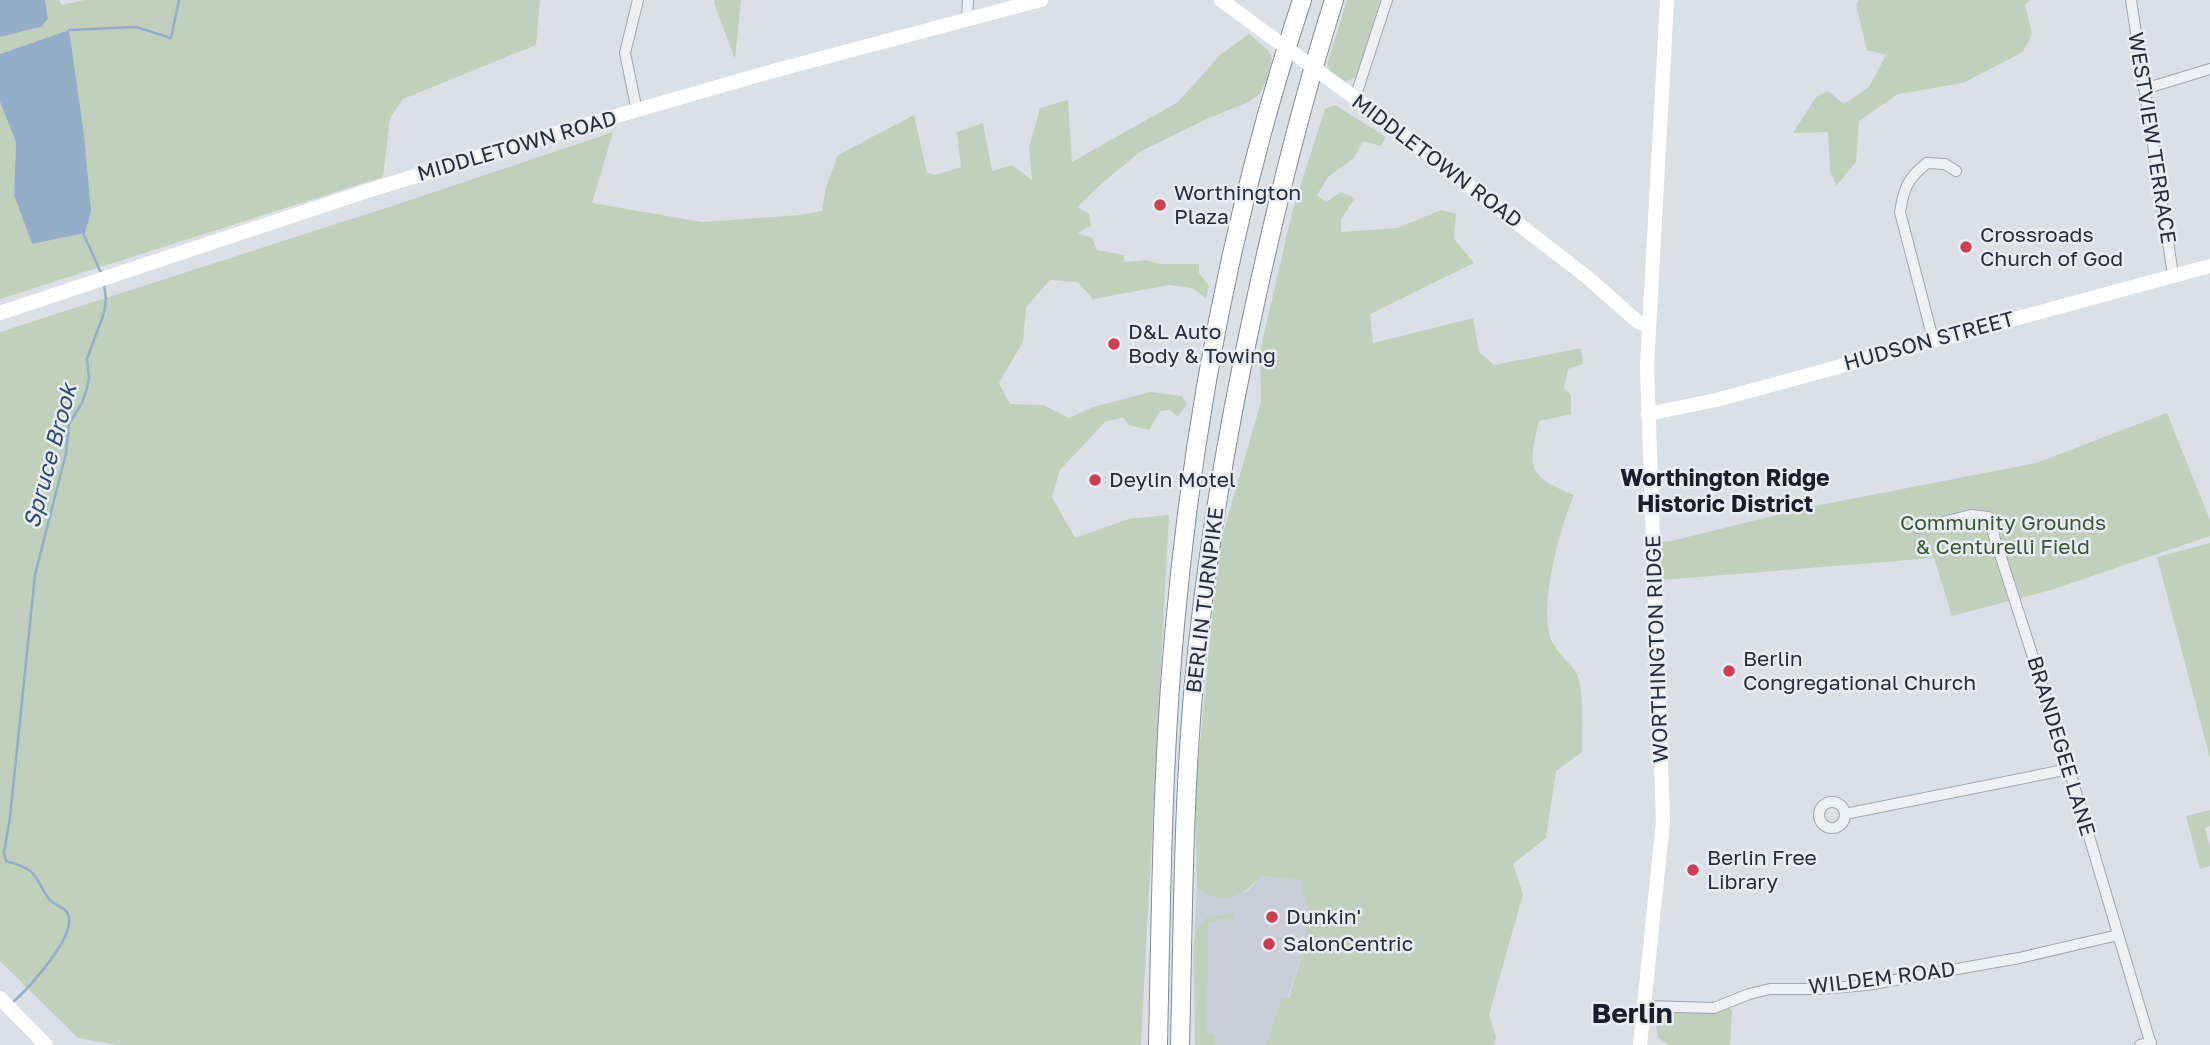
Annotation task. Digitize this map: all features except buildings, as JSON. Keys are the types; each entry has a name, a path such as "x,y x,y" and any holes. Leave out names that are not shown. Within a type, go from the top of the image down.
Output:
{"highway":[{"name":"BERLIN TURNPIKE","path":"1158,1045 1165,777 1185,527 1227,279 1249,183 1302,0"},
{"name":"BERLIN TURNPIKE","path":"1180,1045 1190,730 1212,531 1247,336 1280,191 1334,0"}],"street":[{"path":"637,111 625,53 638,0"},
{"path":"967,20 968,0"},
{"name":"MIDDLETOWN ROAD","path":"0,313 446,166 773,71 1041,0"},
{"name":"MIDDLETOWN ROAD","path":"1221,0 1355,98 1587,277 1638,322 1648,326"},
{"path":"1355,98 1387,0"},
{"name":"WORTHINGTON RIDGE","path":"1643,1044 1663,821 1648,414 1648,326 1667,0"},
{"name":"WESTVIEW TERRACE","path":"2131,0 2173,275"},
{"path":"2144,89 2210,69"},
{"path":"1933,339 1900,212 1903,192 1912,175 1927,163 1945,164 1956,171"},
{"name":"HUDSON STREET","path":"1648,414 1716,400 2210,266"},
{"name":"BRANDEGEE LANE","path":"1917,528 1971,515 1988,517 2069,769 2147,1044"},
{"path":"1845,814 2069,769"},
{"name":"WILDEM ROAD","path":"1646,1006 1714,1008 1770,989 1821,989 1867,985 2019,958 2118,935"},
{"path":"6,1004 46,1045"}],"shaded area":[{"path":"1262,876 1300,879 1307,909 1304,948 1288,998 1282,999 1266,1045 1195,1045 1193,960 1197,888 1206,894 1246,892"}],"green space":[{"path":"45,0 59,0 62,5 84,0 540,0 536,45 403,99 390,118 383,177 0,299 0,102 16,142 14,195 32,244 84,233 69,30 0,54 0,37 41,27 48,19"},
{"path":"715,0 741,0 735,59 714,3"},
{"path":"1347,0 1380,0 1360,71 1353,79 1345,81 1331,72 1327,64"},
{"path":"1859,0 2031,0 2025,4 2032,34 2023,52 1963,83 1898,94 1859,121 1856,162 1836,186 1830,170 1828,132 1793,133 1816,97 1828,91 1844,104 1869,87 1886,55 1867,50 1856,5"},
{"path":"1249,34 1268,50 1272,58 1267,80 1259,95 1141,151 1077,207 1089,214 1091,226 1078,233 1092,238 1097,250 1124,255 1124,262 1145,260 1160,264 1199,264 1199,273 1209,286 1206,298 1192,288 1169,285 1093,299 1078,282 1050,280 1026,307 1023,342 999,383 1010,404 1043,405 1069,418 1093,407 1150,392 1182,396 1187,404 1178,417 1170,410 1160,411 1149,430 1129,425 1123,417 1105,422 1060,470 1052,497 1075,538 1129,519 1169,515 1141,1045 118,1045 78,1038 0,961 0,332 613,132 592,203 702,222 822,211 826,187 838,155 914,115 927,173 935,175 961,167 957,132 983,123 992,171 1012,165 1032,180 1029,148 1040,108 1068,100 1072,162 1178,102 1220,55"},
{"path":"1335,105 1386,137 1381,146 1363,141 1354,158 1328,177 1317,195 1326,202 1341,192 1355,198 1341,219 1341,232 1397,228 1441,210 1456,214 1454,239 1474,263 1370,314 1373,343 1473,318 1479,352 1494,365 1581,348 1583,364 1568,369 1564,388 1571,395 1571,414 1539,421 1533,460 1534,468 1547,482 1574,495 1553,566 1547,605 1552,643 1575,672 1580,684 1582,752 1556,771 1546,838 1513,864 1523,894 1489,1015 1496,1037 1494,1045 1266,1045 1282,998 1289,998 1304,948 1307,909 1300,880 1262,876 1239,894 1224,898 1207,894 1197,888 1195,795 1219,547 1261,402 1260,351 1293,209 1325,109"},
{"name":"Community Grounds & Centurelli Field","path":"2167,413 2210,520 2210,536 2051,590 1952,616 1934,558 1649,581 1649,543 1671,541 1809,507 2036,463"},
{"path":"2210,543 2210,758 2157,557"},
{"path":"2210,810 2210,826 2205,828 2210,847 2210,866 2200,869 2186,816"},
{"path":"1233,913 1234,919 1208,921 1207,1033 1215,1034 1215,1045 1195,1045 1195,935 1208,917"},
{"path":"1728,1006 1732,1010 1730,1045 1669,1045 1658,1038 1655,1019 1661,1009 1705,1013"}],"water":[{"path":"0,0 45,0 48,19 41,27 0,37"},
{"path":"69,30 84,135 91,211 85,233 32,244 14,195 16,142 0,102 0,54"}],"waterway":[{"path":"69,30 136,27 171,38 179,0"},
{"name":"Spruce Brook","path":"83,233 102,275"},
{"name":"Spruce Brook","path":"12,1003 57,951 68,927 69,917 66,911 49,899 34,874 25,867 6,861 4,853 35,575 66,453 69,424 83,401 87,388 87,359 104,313 104,285"}],"place":[{"name":"Worthington Plaza","path":"1160,205"},
{"name":"Crossroads Church of God","path":"1966,247"},
{"name":"D&L Auto Body & Towing","path":"1114,344"},
{"name":"Deylin Motel","path":"1095,480"},
{"name":"Berlin Congregational Church","path":"1729,671"},
{"name":"Berlin Free Library","path":"1693,870"},
{"name":"Dunkin'","path":"1272,917"},
{"name":"SalonCentric","path":"1269,944"}],"district":[{"name":"Worthington Ridge Historic District","path":"1725,491"},
{"name":"Berlin","path":"1632,1013"}]}
